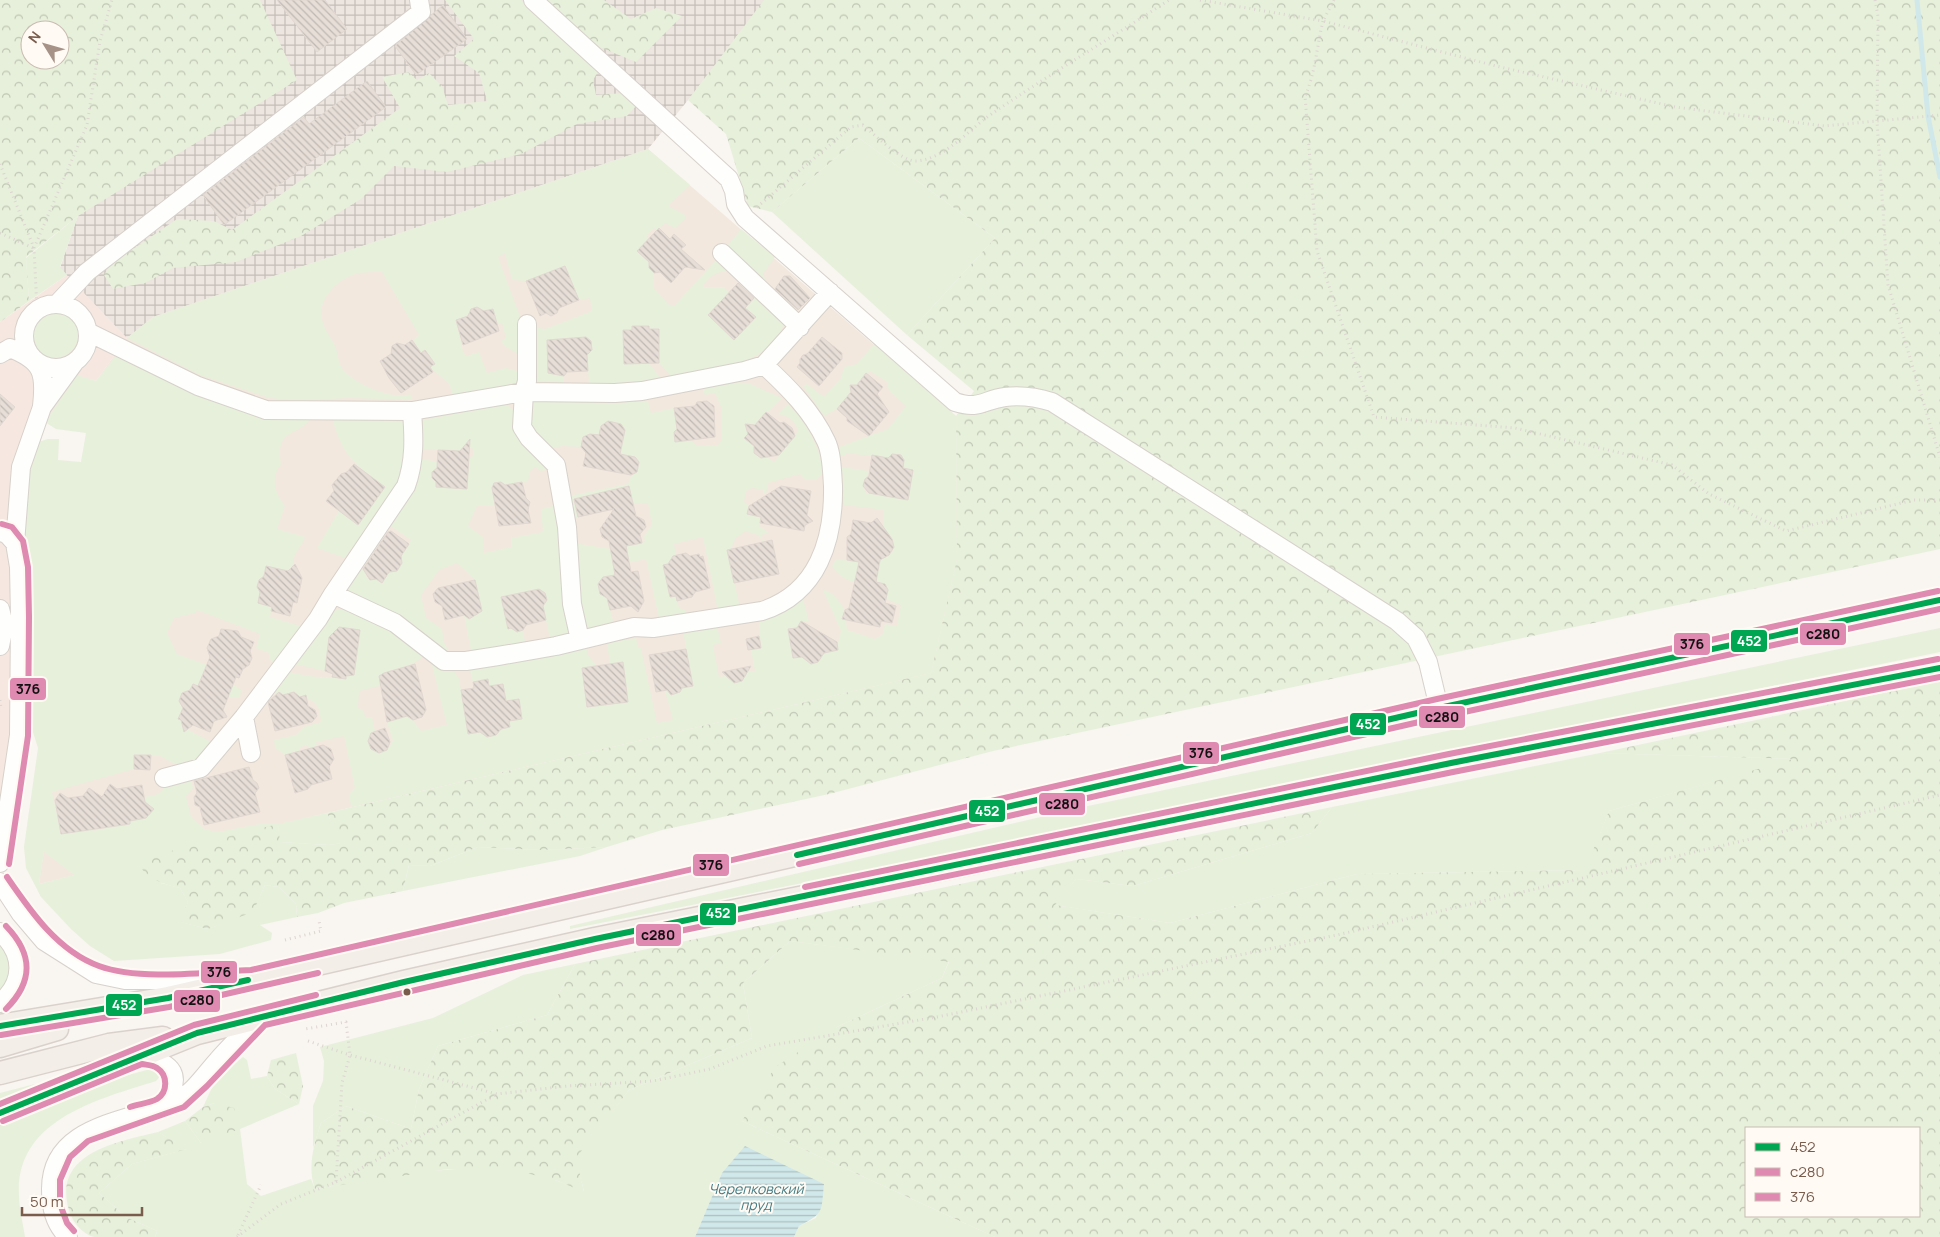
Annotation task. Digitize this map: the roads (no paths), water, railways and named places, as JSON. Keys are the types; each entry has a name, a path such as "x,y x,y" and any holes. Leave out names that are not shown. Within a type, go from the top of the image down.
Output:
{"main road":[{"path":"0,1046 168,998 1439,708 1940,600"},
{"path":"0,1073 109,1045 197,1033 595,939 1450,763 1940,668"},
{"path":"0,1026 168,998"},
{"path":"0,1113 197,1033"}],"street":[{"path":"58,303 87,272 421,12 420,0"},
{"path":"533,0 729,179 734,191 736,204 745,218 955,402 970,406 1004,397 1032,396 1052,402 1397,621 1416,638 1428,662 1439,708"},
{"path":"722,253 800,327"},
{"path":"88,332 198,386 266,410 412,411 524,392 615,394 642,391 744,371 764,365 830,292"},
{"path":"0,863 4,818 19,735 20,609 15,543 21,467 42,407 44,384 40,370 25,347 25,326 37,310 47,305 58,303 69,306 78,312 85,321 88,332 86,350 74,363 42,407"},
{"path":"527,324 527,381 524,392 522,427 529,438 556,465 567,527 572,604 580,640"},
{"path":"0,354 10,348 30,356 46,367 56,369 74,363"},
{"path":"333,594 395,624 444,661 466,661 498,656 634,627 653,628 762,611 779,606 791,597 814,571 824,554 833,499 832,472 827,443 815,420 764,365"},
{"path":"164,778 201,768 244,717 318,619 406,486 412,469 414,446 412,411"},
{"path":"0,532 6,534 15,543"},
{"path":"0,609 4,625 0,646"},
{"path":"244,717 251,753"},
{"path":"0,882 21,914 44,941 96,974 125,980 252,979"},
{"path":"0,932 17,953 19,974 10,994 0,1002"},
{"path":"68,1237 59,1228 51,1206 51,1178 63,1152 83,1133 179,1100 196,1085 260,1017"},
{"path":"141,1055 160,1060 171,1070 175,1079 172,1093 164,1105"}],"water":[{"name":"Черепковский пруд","path":"745,1146 824,1184 822,1206 818,1214 799,1226 794,1237 695,1237 722,1173"}],"waterway":[{"path":"1917,0 1928,116 1940,177"}]}
